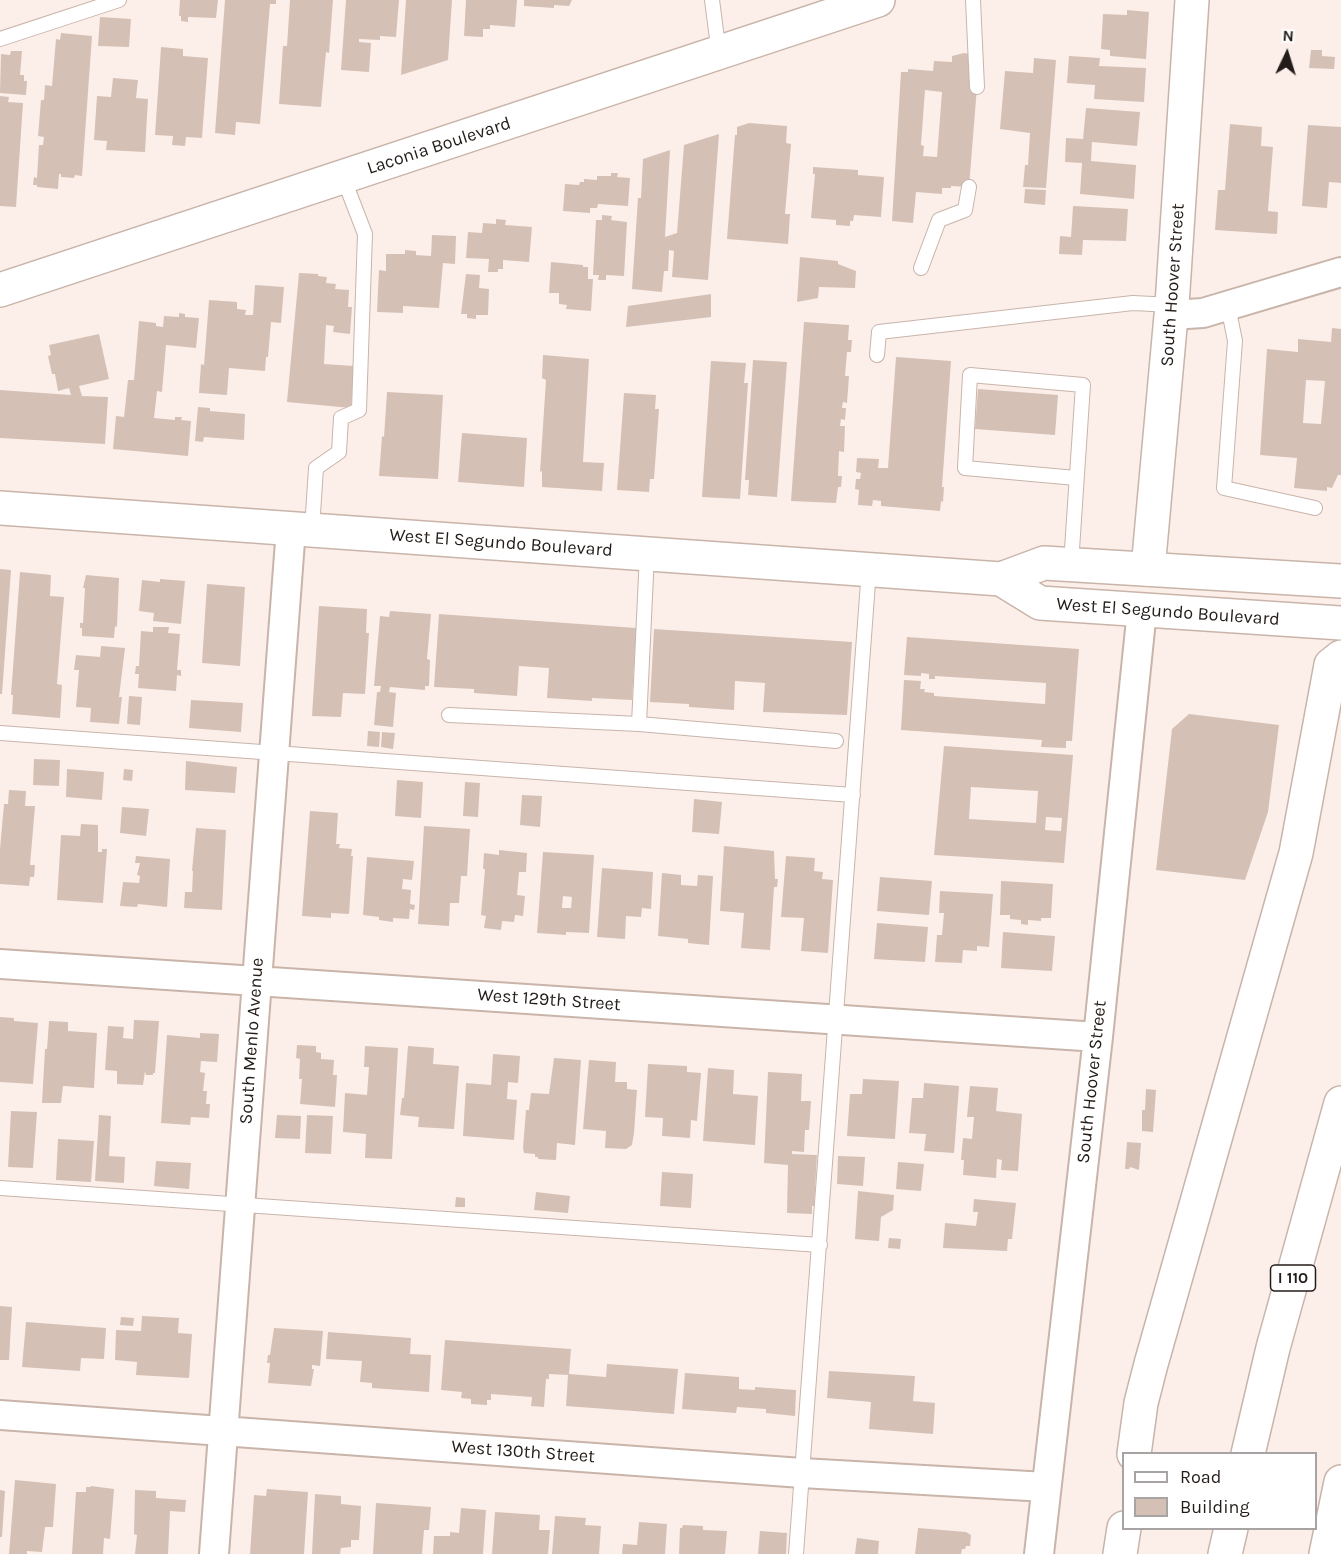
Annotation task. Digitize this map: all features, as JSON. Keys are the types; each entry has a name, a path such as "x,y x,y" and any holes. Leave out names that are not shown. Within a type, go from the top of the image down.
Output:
{"main road":[{"name":"Laconia Boulevard","path":"0,290 719,54 838,7 878,0"},
{"name":"South Hoover Street","path":"1148,569 1172,310 1192,0"},
{"name":"West El Segundo Boulevard","path":"0,508 1001,579 1044,563 1341,581"},
{"name":"West El Segundo Boulevard","path":"1001,579 1040,603 1341,623"},
{"path":"1134,1452 1141,1403 1151,1364 1296,853 1331,665 1341,657"},
{"name":"I 110","path":"1248,1452 1273,1348 1341,1103"},
{"path":"1326,1554 1341,1482"},
{"path":"1120,1554 1124,1530"},
{"path":"1225,1554 1231,1530"}],"street":[{"path":"1172,310 1203,313 1341,272"},
{"name":"South Menlo Avenue","path":"214,1554 273,752 301,528"},
{"name":"South Hoover Street","path":"1039,1554 1098,1037 1142,610"},
{"name":"West 129th Street","path":"0,964 1098,1037"},
{"name":"West 130th Street","path":"0,1415 802,1473 1046,1486"}],"lane":[{"path":"0,39 119,0"},
{"path":"712,0 719,54"},
{"path":"973,0 977,87"},
{"path":"301,528 316,468 339,452 341,418 359,410 365,234 343,177"},
{"path":"921,268 939,220 965,210 969,187"},
{"path":"877,356 879,332 1133,303 1172,310"},
{"path":"1228,306 1235,341 1224,488 1314,508"},
{"path":"1071,564 1083,385 970,375 965,468 1076,478"},
{"path":"639,724 647,554"},
{"path":"796,1554 869,569"},
{"path":"449,715 639,724 836,741"},
{"path":"0,733 853,795"},
{"path":"0,1188 820,1245"}],"building":[{"path":"180,0 218,0 216,18 188,17 188,22 181,21"},
{"path":"225,0 276,0 276,4 270,4 260,124 236,122 235,135 215,133"},
{"path":"290,0 333,0 329,53 326,52 321,107 279,104 283,46 287,46"},
{"path":"346,0 399,0 396,37 380,36 380,40 359,39 359,42 371,43 369,72 341,70"},
{"path":"406,0 452,0 448,60 401,75"},
{"path":"466,0 517,0 515,27 490,25 490,29 483,29 483,37 464,36"},
{"path":"524,0 572,0 569,6 554,5 554,8 524,6"},
{"path":"1127,10 1149,12 1146,59 1110,56 1110,50 1101,49 1103,14 1127,15"},
{"path":"100,17 131,19 129,47 98,46"},
{"path":"61,33 92,36 82,176 61,177 59,174 58,189 33,185 34,177 37,178 39,145 43,145 44,137 38,136 41,100 44,100 45,85 52,86 56,39 60,40"},
{"path":"161,47 183,49 183,56 208,58 202,138 186,137 185,146 172,145 173,136 155,135"},
{"path":"1311,50 1322,50 1322,56 1335,57 1334,69 1309,68"},
{"path":"11,51 22,51 20,75 24,75 24,81 27,81 26,95 0,93 1,54 10,55"},
{"path":"970,54 977,87 969,187 942,188 942,194 916,192 913,223 892,221 901,72 908,72 908,69 933,71 934,61 952,62 952,56","holes":["925,90 942,92 937,157 923,156 924,146 921,145"]},
{"path":"1069,56 1100,58 1099,66 1146,68 1144,102 1094,99 1095,85 1067,83"},
{"path":"1034,58 1056,60 1046,188 1023,187 1025,165 1028,165 1030,133 1000,129 1005,71 1033,73"},
{"path":"113,78 138,80 136,98 148,99 145,152 106,150 107,141 94,140 97,96 111,97"},
{"path":"0,96 9,97 8,102 23,103 16,207 0,206"},
{"path":"1086,108 1140,112 1137,146 1092,142 1091,161 1136,165 1134,199 1080,194 1082,163 1065,162 1066,138 1083,139"},
{"path":"749,123 787,126 786,143 791,144 785,214 790,214 788,244 727,239 735,135 737,135 737,127"},
{"path":"1230,124 1262,127 1261,146 1273,147 1268,211 1278,212 1277,234 1215,230 1218,190 1225,190"},
{"path":"1308,125 1341,127 1341,183 1329,182 1327,208 1302,206"},
{"path":"719,134 708,280 672,277 674,251 669,250 668,271 664,271 662,292 632,289 643,159 670,150 665,237 677,233 684,145"},
{"path":"813,167 858,170 858,175 884,177 881,217 854,215 850,226 836,225 836,220 811,218 815,174 813,174"},
{"path":"611,173 618,173 617,177 630,178 628,206 598,204 597,208 590,208 590,213 563,211 565,184 579,185 580,182 584,182 584,179 597,180 597,176 611,176"},
{"path":"1025,189 1046,190 1045,205 1024,203"},
{"path":"1073,206 1128,209 1126,241 1083,240 1082,255 1059,254 1060,236 1071,237"},
{"path":"602,215 612,216 611,220 627,222 624,276 606,275 606,280 598,280 599,275 593,275 596,220 602,220"},
{"path":"496,219 506,220 505,225 532,227 529,262 503,260 503,269 498,269 498,272 488,272 489,259 466,258 468,232 482,233 483,223 496,224"},
{"path":"432,235 456,236 455,264 443,263 439,308 403,306 403,313 377,312 379,270 386,271 386,254 405,254 405,250 416,251 416,255 431,256"},
{"path":"800,257 838,261 838,264 856,271 855,288 819,287 818,298 797,302"},
{"path":"551,262 588,267 588,279 593,279 591,311 566,309 567,305 559,304 559,293 549,293"},
{"path":"299,273 327,277 326,283 336,284 335,289 349,290 348,307 352,307 350,334 333,332 334,326 326,325 324,364 354,366 351,408 287,402"},
{"path":"466,274 480,275 479,288 489,289 488,315 476,315 476,319 467,318 467,314 461,314"},
{"path":"255,285 284,287 281,323 271,322 265,371 229,368 227,395 199,393 201,364 204,365 209,300 237,302 237,309 246,310 245,315 253,315"},
{"path":"711,294 711,317 626,327 628,306"},
{"path":"179,313 185,314 185,317 199,318 196,348 166,345 162,392 157,391 154,418 175,420 175,417 182,417 181,420 191,421 188,456 113,449 116,416 124,417 128,380 134,380 139,321 156,323 156,326 163,327 164,316 179,317"},
{"path":"804,322 849,325 848,340 852,340 851,352 847,352 845,376 849,376 847,403 843,402 842,408 846,408 845,420 841,419 840,426 845,426 844,452 839,451 838,476 842,476 836,503 791,501"},
{"path":"1332,328 1341,329 1341,475 1338,475 1332,488 1327,487 1327,491 1294,488 1297,458 1260,455 1267,349 1298,352 1298,339 1331,342","holes":["1306,380 1325,381 1321,424 1303,423"]},
{"path":"99,334 109,379 79,386 82,396 108,397 105,444 0,438 0,390 71,395 69,388 58,391 48,356 51,355 49,345"},
{"path":"543,355 589,359 583,462 604,463 602,491 542,487 542,471 540,472 546,380 542,378"},
{"path":"896,357 951,361 942,487 944,487 943,502 941,501 940,511 881,506 881,501 873,500 872,506 858,505 859,490 855,489 856,479 860,479 861,473 856,472 857,458 879,459 878,468 888,468"},
{"path":"753,360 787,362 777,497 748,495 749,480 745,480"},
{"path":"711,361 746,363 744,383 748,383 740,499 702,497"},
{"path":"978,389 1058,395 1055,435 975,429"},
{"path":"387,392 443,395 438,479 379,476"},
{"path":"624,393 656,395 655,409 659,409 654,479 650,479 649,492 617,490"},
{"path":"198,407 210,408 210,411 245,414 244,440 204,437 203,442 195,441"},
{"path":"462,433 527,438 524,487 458,482"},
{"path":"0,569 11,570 2,694 0,694"},
{"path":"20,572 51,575 50,596 64,597 57,684 62,685 60,718 12,714 13,695 11,695"},
{"path":"86,575 119,578 117,627 115,626 114,638 82,636 80,623 83,623 85,588 83,588"},
{"path":"160,579 185,581 181,624 153,621 154,613 139,611 142,580 160,582"},
{"path":"207,584 245,587 240,666 202,663"},
{"path":"319,606 367,609 366,633 369,633 365,694 343,693 341,717 312,716"},
{"path":"390,611 431,614 427,659 430,660 429,686 425,686 425,690 390,687 389,692 396,693 393,727 374,725 377,692 380,692 381,686 374,686 380,616 389,617"},
{"path":"439,614 636,628 632,700 592,698 592,701 547,698 549,668 519,666 517,696 474,693 474,689 434,687"},
{"path":"153,627 169,627 168,633 180,634 177,670 181,670 181,676 177,675 176,691 138,688 139,674 135,674 136,666 139,666 141,631 153,632"},
{"path":"654,629 852,642 847,715 763,712 765,683 735,681 734,710 650,702"},
{"path":"907,637 1079,649 1072,741 1066,741 1066,748 1041,747 1042,740 901,730 904,680 921,681 920,689 934,693 934,696 1045,704 1046,683 935,676 935,679 929,679 929,674 921,673 921,676 904,675"},
{"path":"101,646 125,648 119,697 122,697 119,724 90,722 91,708 76,707 79,670 74,670 76,655 100,657"},
{"path":"129,696 142,697 140,725 127,724"},
{"path":"191,700 243,703 241,732 189,728"},
{"path":"1189,714 1279,725 1268,812 1245,880 1156,870 1172,729"},
{"path":"368,731 380,732 379,747 367,746"},
{"path":"382,732 395,733 393,749 381,747"},
{"path":"944,746 1073,755 1064,863 934,855","holes":["971,787 1038,791 1036,823 969,819","1046,817 1062,818 1061,831 1045,830"]},
{"path":"34,759 60,760 59,786 33,785"},
{"path":"186,761 237,767 235,793 185,790"},
{"path":"67,769 104,772 102,800 66,797"},
{"path":"124,769 133,770 132,781 123,780"},
{"path":"397,780 423,782 421,818 395,816"},
{"path":"465,782 480,783 478,817 463,816"},
{"path":"9,790 26,791 25,806 35,806 30,865 35,865 34,877 30,877 29,886 0,884 4,804 8,804"},
{"path":"522,795 542,796 540,827 520,825"},
{"path":"694,799 722,802 719,834 692,832"},
{"path":"122,807 149,809 146,836 120,833"},
{"path":"310,811 338,813 336,844 340,844 339,848 352,849 349,914 331,913 331,918 302,916"},
{"path":"81,824 98,825 98,852 107,849 103,903 57,900 61,835 80,836"},
{"path":"424,826 470,829 467,876 461,876 459,903 450,903 449,926 418,924"},
{"path":"196,828 226,830 222,910 184,908 185,892 192,892"},
{"path":"724,846 774,851 775,879 778,879 777,887 774,887 770,950 741,948 744,913 720,911"},
{"path":"499,850 527,853 526,872 519,872 517,895 525,896 523,916 515,915 514,922 502,921 501,930 484,928 486,916 481,915 484,853 499,855"},
{"path":"543,852 594,855 589,933 566,932 566,935 537,933","holes":["563,896 572,897 571,908 562,908"]},
{"path":"136,856 170,859 167,907 138,904 137,907 120,906 123,882 139,883 140,876 137,875 140,863 135,863"},
{"path":"786,856 815,858 814,871 823,872 822,879 833,880 828,953 801,951 804,918 781,917"},
{"path":"367,857 414,861 412,880 403,879 402,889 411,890 410,904 415,905 414,910 410,909 409,919 393,918 393,922 363,915"},
{"path":"602,868 653,872 651,909 642,908 641,917 626,916 625,939 597,937"},
{"path":"662,873 681,875 681,885 697,886 698,875 713,876 709,945 688,943 688,939 658,936"},
{"path":"880,877 932,881 929,915 877,911"},
{"path":"1001,881 1053,884 1051,918 1041,918 1041,921 1028,920 1028,925 1021,924 1021,920 1010,919 1010,915 1000,915"},
{"path":"940,891 993,894 989,947 977,946 977,951 963,950 962,963 935,962 937,935 942,935 944,913 939,913"},
{"path":"877,923 928,927 925,962 874,959"},
{"path":"1003,932 1055,936 1052,971 1001,968"},
{"path":"0,1017 38,1023 33,1084 0,1082"},
{"path":"134,1020 159,1021 155,1073 146,1075 145,1071 143,1085 117,1084 117,1071 105,1070 108,1026 124,1027 123,1038 133,1039"},
{"path":"49,1021 68,1022 68,1031 97,1033 94,1088 63,1086 61,1103 42,1103"},
{"path":"200,1033 219,1034 217,1062 201,1061 200,1072 205,1073 203,1091 207,1091 206,1104 210,1104 209,1118 191,1117 190,1125 161,1123 167,1035 200,1038"},
{"path":"297,1045 316,1046 316,1052 321,1053 321,1059 334,1060 333,1075 337,1075 335,1107 300,1104 302,1079 299,1079 300,1059 296,1058"},
{"path":"365,1046 398,1048 392,1159 365,1158 366,1134 343,1132 345,1093 367,1095 369,1067 364,1067"},
{"path":"408,1046 434,1048 433,1064 459,1066 454,1129 418,1127 419,1117 400,1115 402,1098 404,1098"},
{"path":"493,1054 520,1056 518,1083 508,1082 507,1099 517,1100 514,1140 463,1136 466,1083 491,1085"},
{"path":"554,1058 581,1060 575,1145 557,1143 556,1160 538,1159 535,1154 524,1153 526,1110 529,1110 531,1093 549,1094"},
{"path":"589,1060 616,1062 615,1082 627,1082 627,1089 637,1090 632,1145 626,1149 605,1148 606,1131 583,1129"},
{"path":"648,1064 687,1066 687,1072 701,1073 697,1121 691,1120 690,1138 662,1136 663,1118 645,1117"},
{"path":"708,1068 734,1070 733,1094 758,1096 755,1145 703,1141"},
{"path":"768,1072 802,1074 801,1101 811,1101 809,1130 805,1130 804,1152 792,1151 792,1154 817,1155 812,1214 787,1213 788,1165 764,1163"},
{"path":"863,1079 899,1081 895,1139 847,1136 850,1094 862,1094"},
{"path":"924,1083 959,1086 954,1153 924,1151 926,1134 909,1133 912,1098 923,1098"},
{"path":"970,1086 998,1088 996,1111 1022,1114 1018,1171 1001,1170 1002,1160 997,1159 996,1178 963,1175 964,1160 961,1160 963,1138 972,1139 974,1117 967,1117"},
{"path":"1146,1089 1156,1090 1153,1132 1142,1131 1142,1110 1145,1110"},
{"path":"11,1111 37,1112 33,1168 8,1167"},
{"path":"99,1115 111,1116 109,1156 125,1157 124,1183 95,1181"},
{"path":"277,1115 301,1116 300,1139 275,1138"},
{"path":"307,1115 333,1116 331,1154 305,1153"},
{"path":"58,1139 94,1141 91,1182 56,1180"},
{"path":"1127,1142 1141,1143 1139,1170 1130,1167 1125,1169"},
{"path":"838,1156 865,1157 863,1186 837,1184"},
{"path":"156,1161 191,1163 189,1189 154,1186"},
{"path":"898,1162 924,1164 921,1191 896,1189"},
{"path":"662,1172 693,1174 691,1208 660,1206"},
{"path":"858,1191 894,1195 893,1210 881,1217 879,1241 855,1239"},
{"path":"536,1192 570,1196 568,1213 534,1210"},
{"path":"456,1197 465,1198 465,1207 455,1207"},
{"path":"974,1199 1016,1203 1012,1239 1008,1239 1007,1251 943,1248 945,1223 976,1226 978,1212 973,1212"},
{"path":"889,1238 901,1239 900,1249 888,1248"},
{"path":"0,1306 12,1307 9,1360 0,1360"},
{"path":"142,1316 179,1318 178,1333 192,1334 189,1378 136,1375 137,1362 115,1360 116,1330 141,1331"},
{"path":"121,1317 134,1318 133,1326 120,1325"},
{"path":"26,1322 106,1328 104,1359 81,1358 80,1371 22,1367"},
{"path":"274,1328 323,1331 320,1366 312,1365 314,1369 311,1386 268,1383 270,1363 267,1363"},
{"path":"328,1332 411,1338 410,1354 431,1355 429,1392 372,1388 372,1383 360,1382 362,1361 326,1359"},
{"path":"445,1340 571,1349 569,1374 606,1377 607,1364 678,1369 674,1414 566,1406 568,1375 549,1374 549,1379 546,1379 544,1407 531,1406 532,1397 491,1394 491,1400 487,1400 487,1405 471,1404 471,1399 461,1398 462,1392 441,1390"},
{"path":"829,1371 915,1376 913,1401 935,1403 933,1434 869,1429 871,1402 827,1398"},
{"path":"685,1373 739,1377 739,1389 755,1390 755,1387 796,1390 795,1416 766,1413 766,1409 737,1407 736,1413 682,1409"},
{"path":"15,1480 56,1484 53,1527 45,1527 42,1552 27,1551 27,1554 9,1554"},
{"path":"86,1487 114,1489 110,1539 104,1538 103,1554 72,1554 76,1492 86,1492"},
{"path":"267,1489 308,1492 304,1554 250,1554 254,1495 266,1496"},
{"path":"0,1490 5,1491 2,1537 0,1537"},
{"path":"135,1490 156,1491 156,1498 186,1500 185,1512 170,1511 168,1554 135,1554 137,1535 134,1534"},
{"path":"315,1494 341,1496 341,1504 361,1506 359,1540 351,1540 351,1547 341,1548 340,1554 312,1554"},
{"path":"376,1503 431,1507 429,1530 424,1530 422,1554 373,1554"},
{"path":"461,1508 486,1510 483,1554 433,1554 434,1536 450,1536 450,1532 459,1533"},
{"path":"495,1512 540,1515 539,1530 550,1530 548,1554 492,1554"},
{"path":"555,1516 586,1518 585,1525 601,1526 599,1554 552,1554"},
{"path":"639,1522 667,1524 665,1554 622,1554 623,1544 637,1545"},
{"path":"683,1525 703,1526 703,1530 727,1531 725,1554 679,1554 680,1528"},
{"path":"918,1528 966,1532 971,1535 970,1546 962,1549 961,1554 915,1554"},
{"path":"760,1531 787,1533 786,1554 758,1554"},
{"path":"857,1538 879,1541 878,1554 855,1554"}]}
